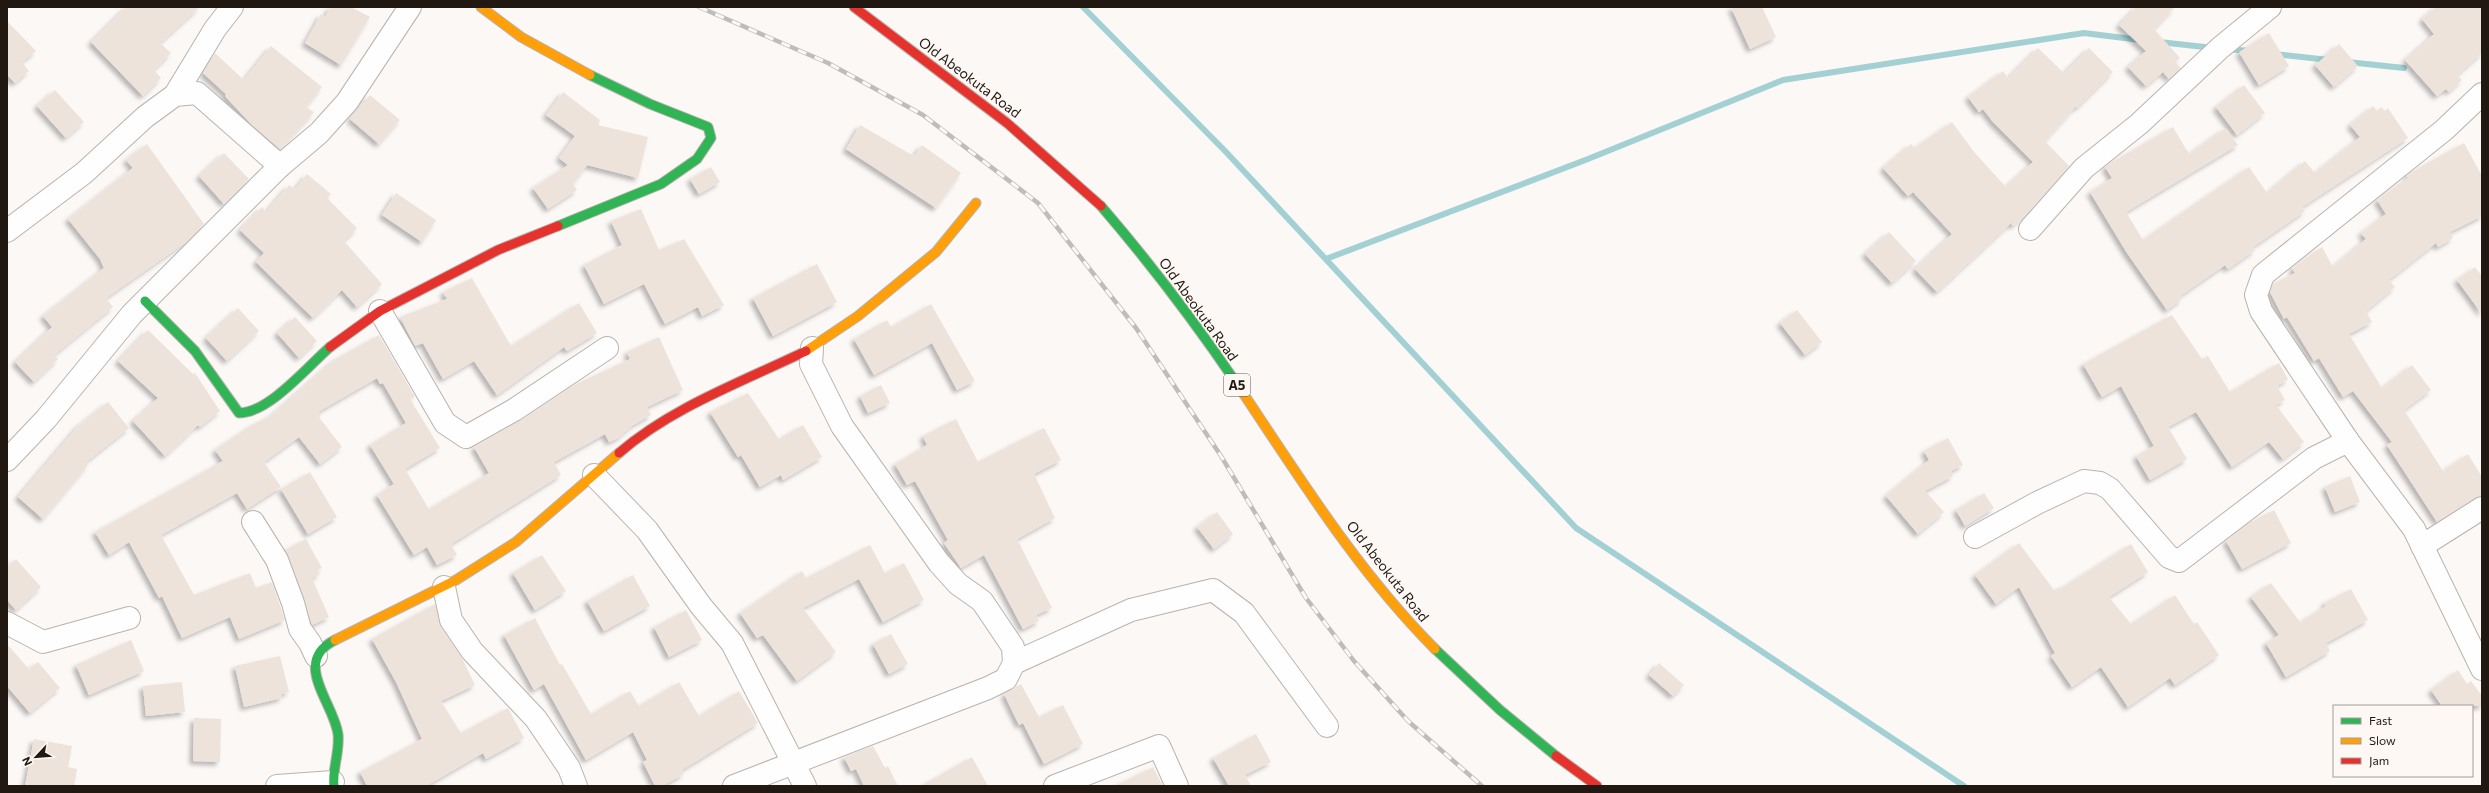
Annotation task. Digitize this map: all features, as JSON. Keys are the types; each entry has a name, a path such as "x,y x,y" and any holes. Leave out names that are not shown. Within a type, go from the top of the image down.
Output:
{"main road":[{"path":"145,301 179,332 202,361 231,404 239,412 249,413 264,406 335,342 380,311 498,250 661,184 697,159 711,138 708,128 616,88 537,49 496,21 481,7"},
{"name":"Old Abeokuta Road","path":"854,7 1021,132 1099,203 1151,265 1355,554 1412,626 1481,694 1545,748 1597,786"},
{"path":"812,356 936,252 976,203"},
{"path":"333,784 339,755 338,734 334,716 317,678 314,664 318,648 444,587 516,542 639,436 692,406 786,361"}],"street":[{"path":"7,231 84,173 146,117 175,95 215,29 232,7"},
{"path":"7,460 46,419 123,324 280,166 319,133 347,102 410,7"},
{"path":"2030,229 2084,168 2139,124 2220,48 2270,7"},
{"path":"175,95 197,93 280,166"},
{"path":"2482,94 2432,139 2263,275 2256,295 2261,312 2348,441 2414,529 2482,670"},
{"path":"380,311 445,423 466,437 514,410 607,348"},
{"path":"734,786 988,688 1006,679 1014,663 1013,647 982,601 958,584 939,563 842,426 812,356 786,361"},
{"path":"1975,537 2037,503 2084,481 2100,483 2110,490 2169,557 2179,560 2314,458 2348,441"},
{"path":"594,475 647,530 701,606 732,642 805,786"},
{"path":"2422,546 2482,508"},
{"path":"253,522 277,560 293,603 300,629 318,648"},
{"path":"444,587 450,620 472,651 536,719 569,768 576,786"},
{"path":"1014,663 1131,610 1213,590 1244,612 1327,726"},
{"path":"7,623 43,642 129,618"},
{"path":"1055,786 1158,746 1177,786"},
{"path":"277,786 333,784"}],"building":[{"path":"126,7 200,7 160,43 171,53 154,70 161,78 143,96 91,42"},
{"path":"330,7 351,7 370,17 341,65 305,43 321,14 325,17"},
{"path":"1731,7 1762,7 1776,37 1750,49"},
{"path":"2136,7 2175,7 2154,29 2180,58 2175,62 2181,68 2169,79 2163,72 2146,86 2128,67 2146,51 2119,25"},
{"path":"2436,7 2482,7 2482,53 2457,75 2462,80 2449,92 2446,89 2437,96 2405,60 2434,34 2422,19"},
{"path":"7,21 36,51 22,62 29,71 15,83 7,75"},
{"path":"2269,33 2289,66 2259,85 2239,52"},
{"path":"2339,44 2358,66 2334,87 2315,65"},
{"path":"271,46 322,87 306,107 314,112 280,149 252,125 225,96 226,94 203,73 215,53 244,80"},
{"path":"2038,48 2064,73 2089,48 2113,72 2077,108 2076,106 2045,141 2069,166 2032,208 2013,226 2011,223 1937,292 1915,269 1952,234 1913,192 1908,196 1883,168 1911,144 1915,148 1952,122 1974,152 2006,187 2033,162 1993,122 1983,109 1979,112 1968,97 2003,71 2008,78"},
{"path":"2244,85 2265,113 2237,135 2216,107"},
{"path":"55,90 84,122 66,138 37,106"},
{"path":"563,92 600,120 598,125 648,137 638,178 587,165 573,184 577,190 548,209 533,188 568,165 559,158 575,136 546,115"},
{"path":"370,95 400,120 379,144 350,119"},
{"path":"2373,106 2377,111 2381,107 2385,111 2388,108 2408,138 2302,207 2305,211 2253,247 2255,250 2228,269 2225,265 2180,296 2182,299 2167,310 2127,253 2090,192 2112,178 2105,167 2173,127 2189,154 2225,128 2238,145 2126,212 2143,240 2249,167 2267,193 2305,161 2315,173 2360,137 2350,125"},
{"path":"860,125 914,156 922,145 961,173 936,208 846,149"},
{"path":"2464,143 2482,176 2482,216 2450,232 2453,238 2438,247 2436,243 2389,280 2395,287 2366,311 2372,322 2349,334 2382,388 2412,365 2431,390 2404,410 2443,471 2468,454 2482,477 2482,496 2437,522 2387,445 2392,442 2353,391 2343,397 2319,358 2314,361 2287,317 2284,319 2270,292 2273,284 2295,273 2292,268 2322,247 2333,267 2366,239 2361,233 2386,214 2377,200 2408,178 2407,176 2410,173"},
{"path":"147,144 204,224 189,240 106,298 113,307 54,355 58,359 34,382 15,362 52,327 43,316 104,268 100,259 68,219 133,168 126,160"},
{"path":"224,153 249,179 224,204 199,176"},
{"path":"711,167 720,182 699,194 690,179"},
{"path":"307,174 331,194 327,198 357,228 344,241 382,284 357,307 342,290 313,318 256,262 264,253 240,230 262,207 266,212 289,185 295,189"},
{"path":"396,193 436,220 422,242 382,215"},
{"path":"641,209 659,250 684,239 724,305 702,316 698,307 665,324 644,284 604,304 584,265 622,245 611,221"},
{"path":"1889,232 1916,261 1892,283 1865,254"},
{"path":"817,264 837,302 773,336 753,298"},
{"path":"2475,267 2482,276 2482,314 2457,280"},
{"path":"472,278 511,346 579,303 597,333 567,351 564,347 497,395 474,361 443,379 423,343 415,346 400,317 447,299 443,292"},
{"path":"931,304 975,381 957,390 932,343 874,375 854,339 887,320 891,327"},
{"path":"238,308 259,331 227,361 206,338"},
{"path":"1797,310 1822,342 1805,355 1780,323"},
{"path":"2172,315 2202,359 2208,356 2230,392 2279,363 2288,379 2277,386 2285,400 2276,405 2304,442 2283,459 2269,442 2232,467 2196,412 2168,427 2187,459 2150,480 2136,456 2154,446 2121,386 2102,397 2083,364"},
{"path":"295,317 317,341 299,358 277,333"},
{"path":"148,330 193,374 195,373 220,411 200,427 198,425 165,456 133,421 158,398 118,361"},
{"path":"379,335 415,397 410,399 440,448 405,469 429,509 489,473 474,447 520,421 574,385 630,359 627,352 659,337 683,390 647,407 651,415 633,425 618,438 609,442 605,434 554,462 561,475 451,544 457,555 437,565 427,547 414,555 377,495 394,484 370,445 406,423 383,383 380,384 377,378 318,412 321,416 319,417 342,447 320,464 299,437 264,462 281,487 247,509 237,493 161,535 194,595 250,573 256,588 272,582 285,620 239,639 230,617 182,638 162,596 159,598 129,542 109,555 95,532 223,461 215,450 252,425 272,415 334,360"},
{"path":"881,385 890,403 868,413 860,396"},
{"path":"748,393 779,439 803,425 822,457 783,480 781,475 760,487 741,455 738,457 710,412"},
{"path":"108,402 129,428 85,463 88,465 43,519 18,497 78,426"},
{"path":"956,419 978,462 1044,428 1061,460 1034,474 1055,518 1017,539 1052,608 1036,615 1039,621 1023,629 984,555 961,568 944,543 948,540 915,481 907,485 895,464 927,445 923,436"},
{"path":"1948,438 1963,465 1951,471 1953,476 1925,491 1944,512 1918,534 1886,496 1929,460 1924,451"},
{"path":"310,472 337,517 308,534 281,489"},
{"path":"2350,476 2360,502 2335,512 2325,487"},
{"path":"1984,493 1994,508 1965,526 1956,510"},
{"path":"2274,510 2291,543 2242,569 2226,541 2249,523"},
{"path":"1217,512 1233,534 1214,549 1197,527"},
{"path":"306,539 322,568 317,570 320,574 312,578 329,617 312,625 285,550"},
{"path":"2019,543 2054,590 2060,587 2060,589 2131,544 2148,572 2109,597 2131,624 2175,595 2194,624 2197,622 2219,655 2175,685 2170,678 2128,707 2101,667 2072,687 2051,656 2055,653 2019,587 1996,604 1975,575"},
{"path":"870,545 885,573 904,563 924,600 883,622 859,579 803,608 836,652 797,681 763,635 757,638 740,613 802,571 806,578"},
{"path":"542,555 566,591 535,610 513,573"},
{"path":"16,559 41,587 16,610 7,600 7,567"},
{"path":"633,575 650,606 604,631 587,601"},
{"path":"2271,583 2300,622 2326,606 2324,603 2351,589 2368,620 2326,643 2330,651 2286,677 2266,643 2279,635 2251,597"},
{"path":"435,604 441,627 462,658 475,685 441,701 461,733 508,708 524,738 486,759 483,753 426,786 367,786 360,772 422,739 396,682 372,639"},
{"path":"686,610 702,640 669,657 654,627"},
{"path":"535,618 560,665 562,664 591,714 630,691 639,706 679,682 699,716 739,691 758,723 682,770 684,774 662,786 655,786 643,762 647,760 633,732 586,760 544,684 534,690 504,635"},
{"path":"891,634 908,664 889,674 873,644"},
{"path":"131,640 144,671 89,695 76,665"},
{"path":"7,644 29,669 38,662 60,688 30,713 7,686"},
{"path":"280,656 289,692 282,694 282,698 244,707 235,666"},
{"path":"1659,663 1684,685 1673,696 1649,675"},
{"path":"2458,670 2467,684 2471,681 2482,696 2482,706 2441,705 2431,690"},
{"path":"182,682 185,712 146,716 143,686"},
{"path":"1021,684 1039,717 1063,705 1083,744 1044,764 1023,723 1019,725 1004,694"},
{"path":"194,718 221,719 220,762 193,761"},
{"path":"1256,734 1271,762 1245,775 1251,786 1229,786 1213,758"},
{"path":"34,739 72,746 68,767 77,769 74,786 25,786"},
{"path":"873,746 885,768 888,766 898,786 864,786 856,769 851,771 844,757"},
{"path":"972,757 988,786 921,786"},
{"path":"1153,767 1163,786 1115,786"}],"waterway":[{"path":"1083,7 1226,152 1576,528 1964,786"},
{"path":"1326,259 1588,159 1783,80 2084,33 2140,40"},
{"path":"2159,42 2214,48"},
{"path":"2227,49 2250,51"},
{"path":"2275,54 2329,60"},
{"path":"2348,62 2404,68"}],"railway":[{"path":"699,7 828,63 923,115 1038,203 1136,328 1221,456 1306,598 1354,661 1408,721 1482,786"}],"traffic: fast":[{"path":"558,226 661,184 697,159 711,138 708,127 650,104 590,75"},
{"path":"1101,206 1172,293 1237,384"},
{"path":"145,301 195,351 239,413 251,411 275,397 288,387 330,347"},
{"path":"334,786 338,734 335,722 318,684 316,660 322,649 335,640"},
{"path":"1435,649 1500,710 1556,756"}],"traffic: slow":[{"path":"481,7 521,37 590,75"},
{"path":"806,351 858,316 936,252 976,203"},
{"path":"1237,384 1306,487 1354,555 1407,619 1435,649"},
{"path":"335,640 456,580 516,542 619,453"}],"traffic: jam":[{"path":"854,7 1007,123 1101,206"},
{"path":"330,347 380,311 498,250 558,226"},
{"path":"619,453 640,437 685,408 806,351"},
{"path":"1556,756 1597,786"}]}
